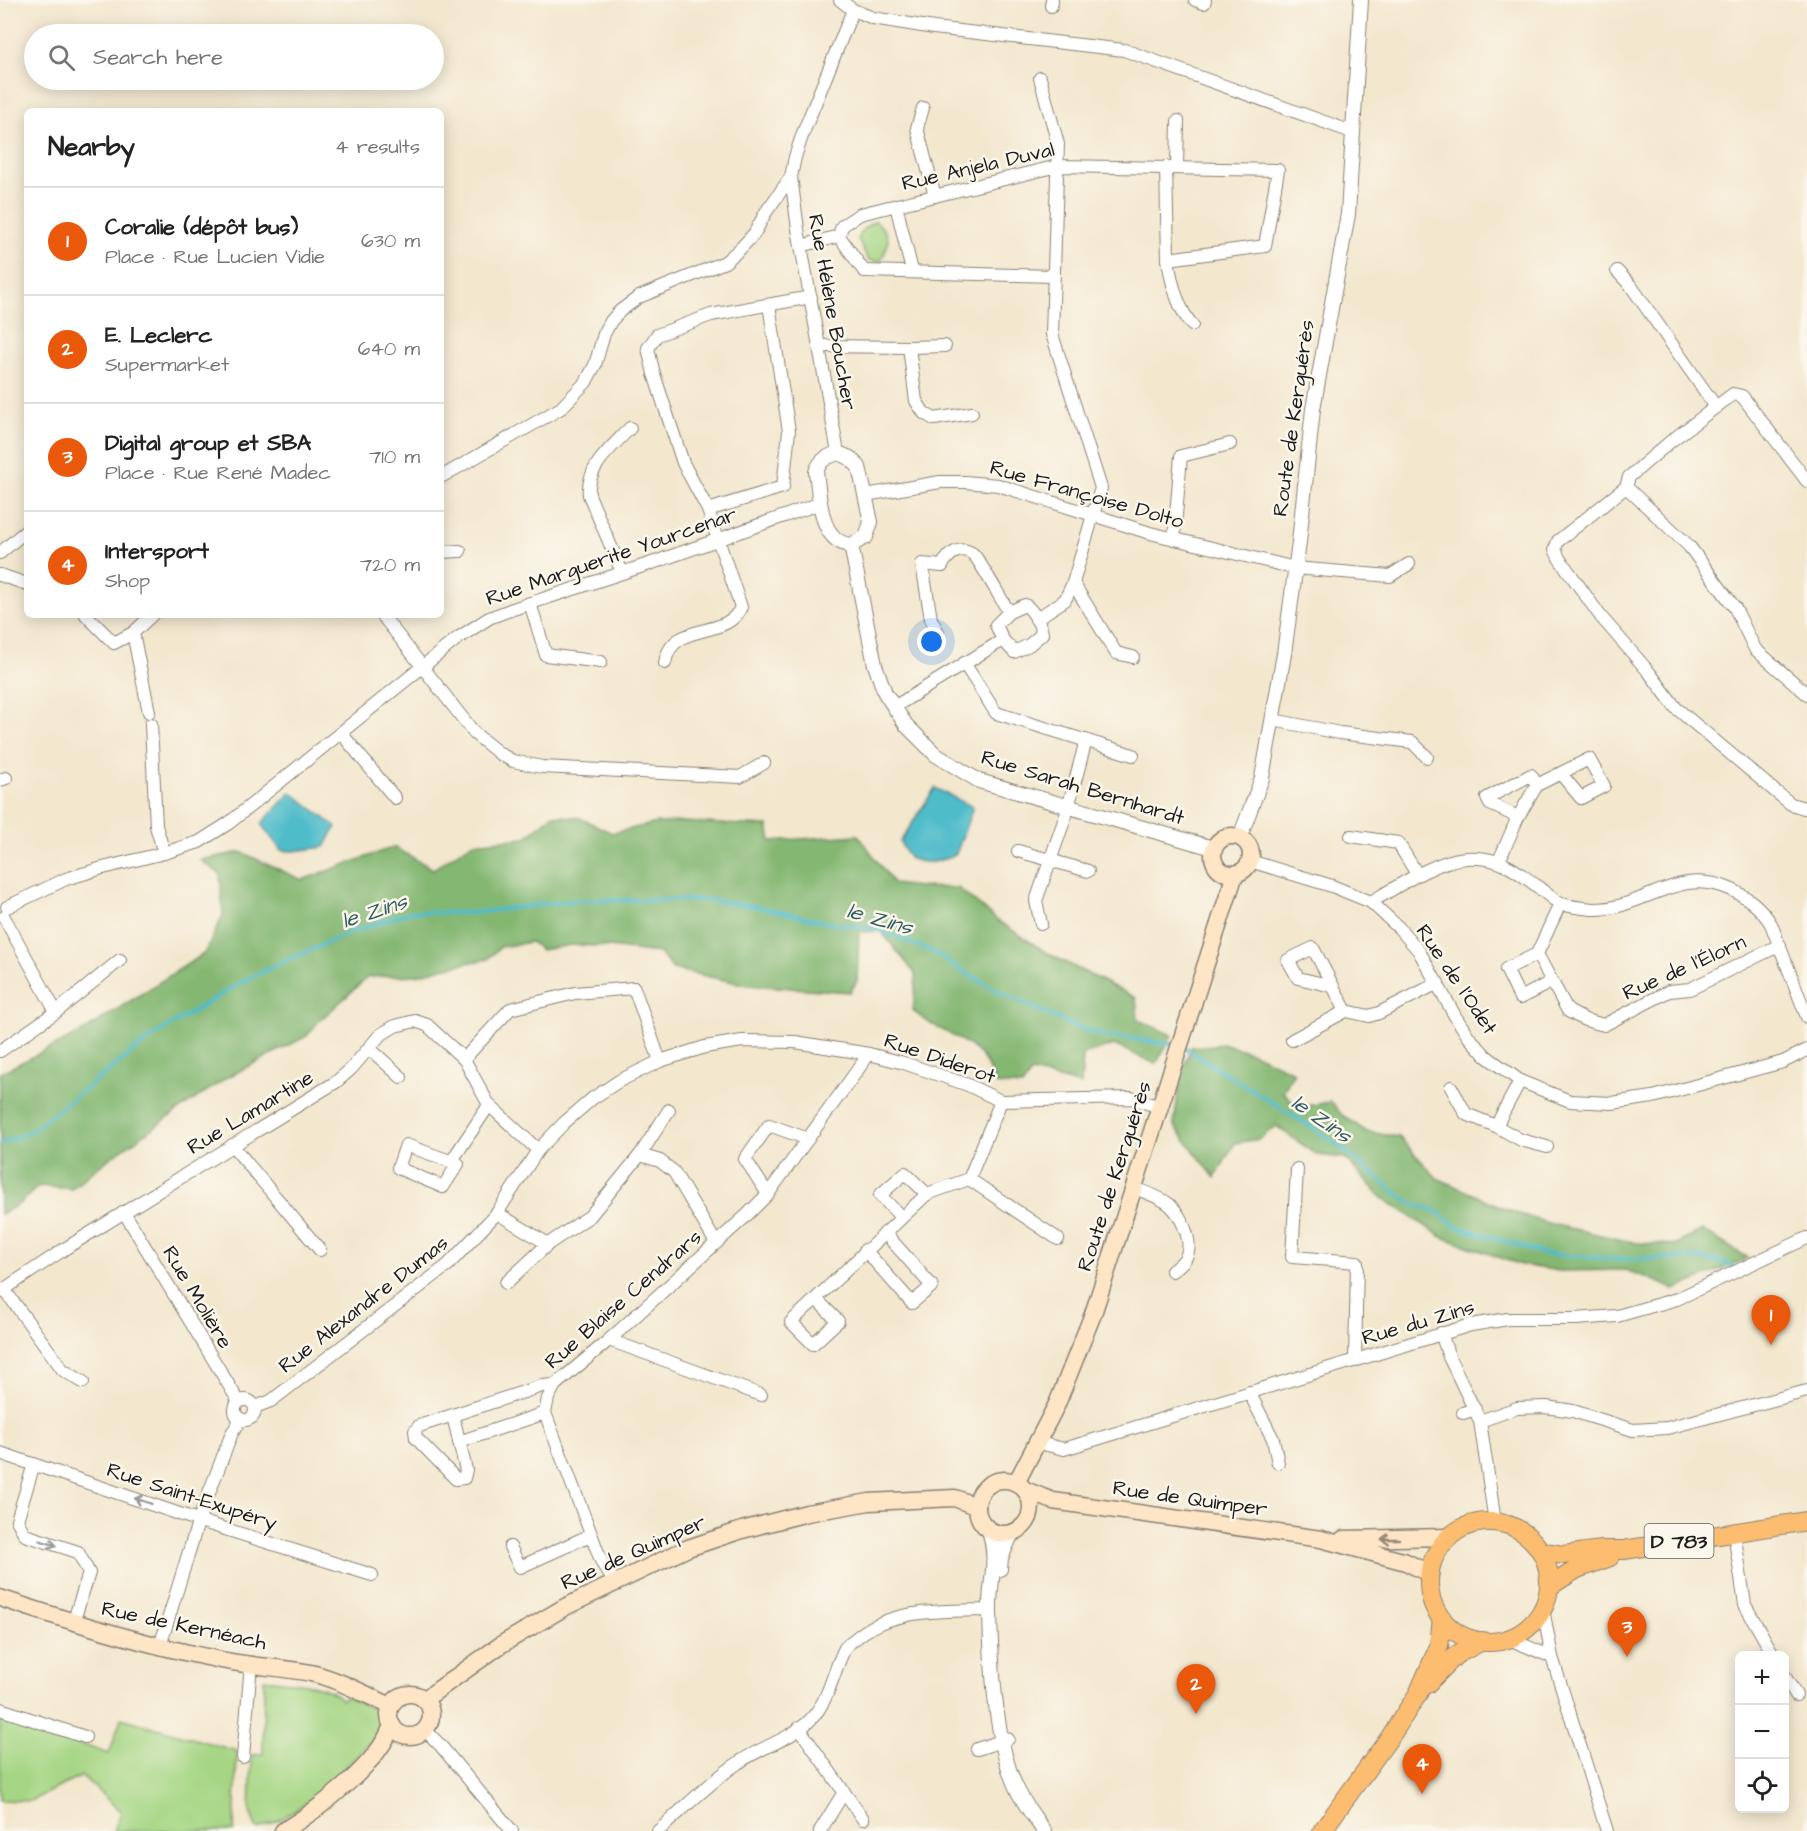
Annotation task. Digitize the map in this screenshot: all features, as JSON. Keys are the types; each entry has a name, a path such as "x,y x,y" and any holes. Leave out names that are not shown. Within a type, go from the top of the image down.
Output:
{"main road":[{"path":"1227,836 1240,837 1245,840 1250,850 1250,861 1244,869 1235,874 1228,874 1217,867 1212,855 1213,848 1216,843 1227,836"},
{"name":"Route de Kerguérès","path":"1020,1487 1072,1371 1093,1314 1235,874"},
{"path":"1007,1480 1020,1487 1030,1501 1030,1513 1024,1525 1012,1533 997,1533 989,1530 983,1524 977,1507 984,1490 998,1481 1007,1480"},
{"name":"Rue de Quimper","path":"1020,1487 1053,1501 1321,1539 1406,1563 1430,1574"},
{"name":"Rue de Quimper","path":"882,1500 891,1494 918,1491 984,1490"},
{"name":"Rue de Quimper","path":"425,1698 502,1644 565,1606 688,1548 742,1530 807,1513 882,1500 955,1498 977,1507"},
{"path":"1030,1513 1053,1501"},
{"name":"D 783","path":"1541,1551 1563,1555 1624,1550 1807,1521"},
{"path":"1322,1831 1418,1694 1450,1659 1482,1641 1509,1639 1529,1627 1543,1609 1550,1586 1548,1568 1541,1551 1522,1531 1495,1522 1470,1524 1449,1537 1434,1558 1430,1574 1430,1590 1434,1605 1442,1618 1460,1634 1482,1641"},
{"name":"Rue de Quimper","path":"1321,1539 1449,1537"},
{"name":"D 783","path":"1550,1586 1577,1569 1624,1550"},
{"name":"Rue de Kernéach","path":"0,1598 74,1623 159,1646 218,1660 311,1674 346,1684 391,1706"},
{"path":"1418,1694 1439,1646 1442,1618"},
{"path":"283,1831 319,1808 347,1784 388,1734 397,1730 416,1735 425,1730 431,1721 432,1714 425,1698 408,1694 395,1700 391,1706 389,1719 397,1730"},
{"path":"292,1831 316,1816 366,1771 390,1744 397,1730"}],"street":[{"path":"840,0 853,10 873,18 934,28 1124,50 1352,132"},
{"path":"1195,0 1204,3 1205,0"},
{"name":"Route de Kerguérès","path":"1240,837 1262,778 1286,643 1313,409 1348,214 1361,0"},
{"path":"444,475 561,408 586,382 595,365 604,333 620,310 639,297 725,262 754,234 766,212 791,177 803,132 853,10"},
{"path":"1036,619 1065,600 1073,583 1101,488 1052,334 1058,144 1040,78"},
{"path":"923,108 917,128 935,195"},
{"path":"1178,121 1172,167 1168,259 1183,314 1192,325"},
{"name":"Rue Anjela Duval","path":"838,236 842,226 860,214 1058,166 1278,170 1265,246 1168,259"},
{"name":"Rue Hélène Boucher","path":"791,177 838,453"},
{"path":"896,205 912,271"},
{"path":"801,246 838,236 864,271 1053,276"},
{"path":"1617,271 1631,286 1716,407"},
{"path":"665,663 666,655 676,640 729,622 738,615 741,607 708,510 683,463 654,374 648,348 657,335 711,315 811,297"},
{"path":"708,510 783,487 789,430 770,305"},
{"path":"819,346 945,346"},
{"path":"909,347 916,401 924,413 934,419 972,413"},
{"path":"1807,481 1742,396 1734,394 1671,441 1629,477 1626,487 1558,541 1555,549 1558,558 1601,617 1649,672 1676,708 1791,804 1807,807"},
{"path":"622,572 589,495 588,483 592,472 604,456 630,428"},
{"path":"1174,539 1181,456 1230,444"},
{"path":"838,453 850,458 860,467 866,495 871,522 866,537 851,545 834,541 827,530 821,504 816,472 819,464 826,457 838,453"},
{"name":"Rue Françoise Dolto","path":"866,495 940,482 998,485 1174,539 1295,568 1390,576 1409,564"},
{"path":"1626,487 1689,546 1736,608 1755,649 1807,694"},
{"name":"Rue Marguerite Yourcenar","path":"3,911 66,879 164,854 199,842 229,823 422,665 489,618 821,504"},
{"path":"0,553 24,533"},
{"name":"Rue Sarah Bernhardt","path":"851,545 875,665 885,693 906,725 936,755 979,781 1213,848"},
{"path":"444,552 460,550"},
{"path":"938,632 931,619 922,564 942,566 946,557 955,552 963,551 974,555 1009,612"},
{"path":"0,575 24,583"},
{"path":"1073,583 1116,653 1132,657"},
{"path":"530,603 546,655 601,662"},
{"path":"1025,605 1036,619 1042,634 1029,645 1014,652 1003,640 996,625 998,620 1009,612 1025,605"},
{"path":"89,618 114,643 133,633 149,618"},
{"path":"384,618 475,734 493,750 513,761 542,767 740,777 764,763"},
{"path":"133,633 150,718 156,826 164,854"},
{"path":"894,707 1003,640"},
{"path":"964,663 996,713 1133,755"},
{"path":"1273,720 1340,733 1412,741 1427,757"},
{"path":"341,733 395,798"},
{"path":"1041,924 1036,901 1068,807 1086,740"},
{"path":"1500,861 1518,817 1537,785 1561,774"},
{"path":"1518,817 1490,804 1487,798 1531,775 1537,785"},
{"path":"1351,836 1398,843 1418,874"},
{"path":"1018,851 1088,871"},
{"path":"1371,902 1418,874 1463,858 1500,861 1519,872 1560,904 1595,909 1610,907 1672,886 1702,882 1725,887 1742,894 1756,904 1771,924 1807,1017"},
{"name":"Rue de l'Odet","path":"1250,861 1332,886 1371,902 1399,928 1419,951 1455,1016 1468,1036 1486,1056 1520,1081 1570,1101 1612,1103 1653,1096 1783,1062 1807,1050"},
{"path":"1551,982 1520,998 1506,969 1537,954 1560,904"},
{"path":"3,911 56,1012"},
{"name":"Rue de l'Élorn","path":"1537,954 1568,1011 1585,1020 1604,1025 1669,991 1690,989 1780,945"},
{"path":"0,1051 56,1012 120,960"},
{"path":"1292,1040 1346,1011 1369,1016 1438,984"},
{"path":"1332,986 1346,1011"},
{"path":"464,1059 510,1009 577,993 634,988 660,1061"},
{"name":"Rue Lamartine","path":"2,1291 124,1212 336,1082 380,1035 395,1026 415,1021 427,1025 464,1059 489,1105 538,1150"},
{"name":"Rue Diderot","path":"742,1041 795,1042 869,1054 926,1070 1001,1101 1131,1098 1160,1107"},
{"name":"Rue Alexandre Dumas","path":"255,1407 271,1401 448,1265 497,1213 538,1150 593,1098 620,1081 660,1061 705,1047 742,1041"},
{"path":"369,1048 400,1077"},
{"name":"Rue Blaise Cendrars","path":"545,1413 548,1398 555,1385 609,1340 768,1194 869,1054"},
{"path":"1497,1126 1520,1081"},
{"path":"1451,1087 1466,1114 1497,1126 1521,1140 1547,1148"},
{"path":"816,1299 865,1250 927,1194 969,1179 1001,1101"},
{"path":"451,1161 489,1105"},
{"path":"506,1283 548,1244 590,1216 640,1155 669,1110"},
{"path":"768,1194 745,1159 769,1125 808,1139"},
{"path":"232,1145 320,1250"},
{"path":"406,1145 451,1161 458,1164 443,1187 398,1168 406,1145"},
{"path":"640,1155 660,1161 674,1172 716,1243"},
{"path":"1297,1169 1292,1257 1358,1262 1355,1360"},
{"path":"902,1217 880,1195 905,1173 927,1194"},
{"path":"969,1179 1058,1239"},
{"path":"1135,1188 1170,1205 1184,1227 1188,1238 1188,1250 1185,1258 1172,1271"},
{"name":"Rue Molière","path":"124,1212 239,1402"},
{"path":"497,1213 548,1244"},
{"path":"865,1250 912,1303 932,1286 885,1233"},
{"name":"Rue du Zins","path":"1039,1443 1064,1449 1471,1325 1508,1319 1575,1319 1617,1316 1677,1299 1807,1238"},
{"path":"2,1291 63,1370 83,1382"},
{"path":"1441,1333 1473,1414 1495,1522"},
{"path":"609,1340 761,1395"},
{"path":"453,1416 466,1470 464,1478 456,1479 416,1438 415,1431 419,1426 542,1386 555,1385"},
{"path":"1473,1414 1546,1407 1573,1411 1633,1430 1667,1428 1807,1391"},
{"path":"1249,1392 1274,1439 1278,1462"},
{"path":"248,1401 255,1407 253,1416 248,1420 241,1419 236,1413 239,1402 248,1401"},
{"path":"459,1442 545,1413 591,1535 605,1569 615,1583"},
{"path":"159,1646 199,1520 232,1433 241,1419"},
{"name":"Rue Saint-Exupéry","path":"0,1453 372,1575"},
{"path":"34,1464 17,1520 25,1535 78,1552 89,1573 74,1623"},
{"path":"989,1530 995,1557 990,1610 998,1719 1019,1776 1030,1798 1054,1831"},
{"path":"1734,1532 1745,1605 1771,1651"},
{"path":"1012,1533 1001,1558 997,1598 999,1668 1006,1740 1013,1781 1044,1831"},
{"path":"510,1547 520,1567 591,1535"},
{"path":"1543,1609 1552,1657 1607,1831"},
{"path":"658,1831 715,1779 812,1718 827,1696 846,1646 865,1630 885,1619 919,1613 990,1610"},
{"path":"1509,1639 1552,1657"},
{"path":"243,1757 251,1664"},
{"path":"1789,1682 1796,1695"},
{"path":"0,1709 85,1737"},
{"path":"799,1728 863,1819"},
{"path":"425,1730 512,1831"},
{"path":"977,1749 1006,1740"},
{"path":"820,1831 844,1792"}],"green space":[{"path":"875,221 885,231 888,240 880,262 868,260 858,239 864,228"},
{"path":"553,815 580,818 612,833 657,823 682,822 768,826 771,841 858,835 894,884 958,888 998,921 1049,954 1136,998 1138,1020 1172,1035 1156,1064 1114,1045 1083,1055 1081,1085 1032,1072 1022,1086 995,1084 985,1061 975,1050 913,1011 916,975 881,931 859,932 857,981 850,992 748,985 673,969 659,953 571,945 541,950 531,942 500,947 488,959 417,975 368,977 318,1022 307,1036 226,1078 110,1158 71,1189 39,1186 19,1204 0,1215 0,1073 82,1032 205,953 223,915 220,874 200,860 241,852 302,880 394,847 433,869 472,843 525,838"},
{"path":"1225,1044 1253,1053 1294,1072 1283,1092 1298,1107 1331,1102 1341,1114 1367,1132 1399,1137 1437,1178 1513,1212 1551,1224 1637,1243 1675,1245 1702,1230 1748,1258 1674,1290 1625,1270 1560,1271 1521,1265 1442,1237 1381,1197 1345,1158 1317,1155 1276,1126 1259,1139 1235,1143 1215,1178 1174,1125 1180,1076 1191,1047"},
{"path":"264,1679 316,1686 326,1689 342,1700 346,1696 378,1711 381,1732 309,1801 275,1822 257,1829 250,1812 252,1755 263,1754"},
{"path":"0,1716 109,1754 121,1718 237,1751 234,1831 114,1831 121,1812 82,1776 30,1801 0,1800"}],"water":[{"path":"935,788 973,807 956,854 938,861 922,862 909,858 900,842"},
{"path":"291,792 336,827 325,847 293,851 281,850 261,824"}],"waterway":[{"name":"le Zins","path":"0,1144 30,1132 153,1036 240,983 350,933 410,912 471,913 580,900 710,900 759,907 834,924 875,929 936,953 996,990 1069,1024 1097,1034 1176,1045"},
{"name":"le Zins","path":"1183,1047 1313,1128 1401,1197 1413,1204 1436,1211 1455,1226 1545,1254 1619,1259 1695,1258 1722,1262 1734,1268"}],"place":[{"name":"Coralie (dépôt bus)","path":"1771,1345"},
{"name":"Digital group et SBA","path":"1627,1657"},
{"name":"E. Leclerc","path":"1196,1714"},
{"name":"Intersport","path":"1422,1794"}]}
